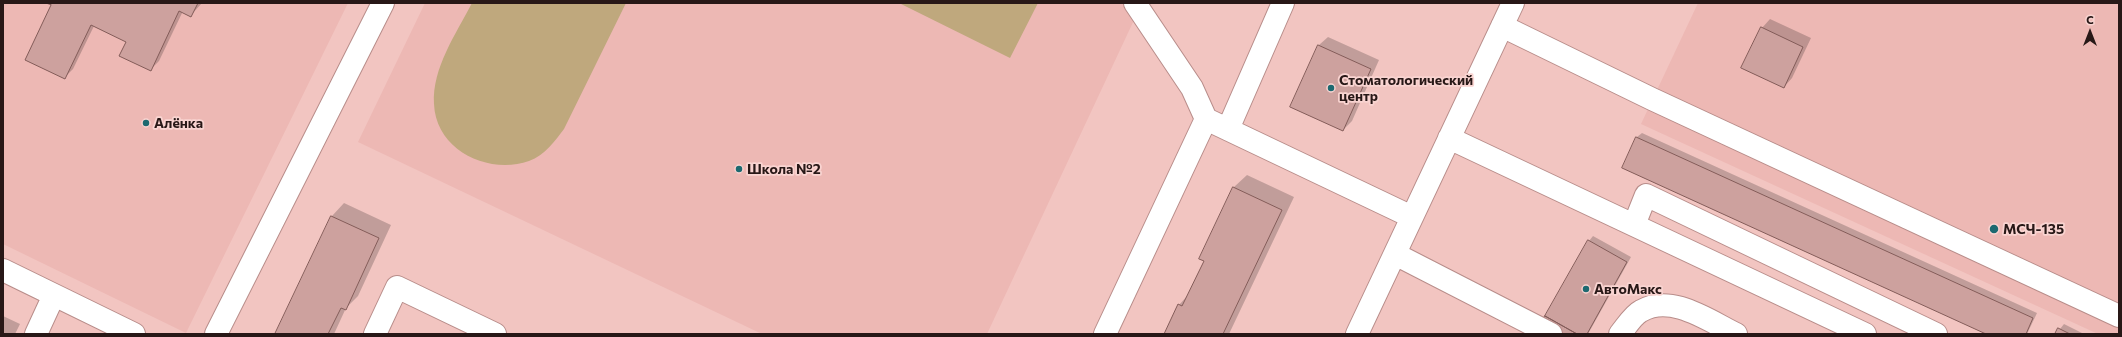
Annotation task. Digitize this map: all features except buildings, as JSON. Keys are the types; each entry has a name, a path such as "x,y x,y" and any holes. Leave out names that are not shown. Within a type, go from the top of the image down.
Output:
{"street":[{"path":"216,334 383,3"},
{"path":"1135,3 1192,88 1206,119 1412,217"},
{"path":"1228,129 1283,3"},
{"path":"1357,334 1513,3"},
{"path":"1502,26 1652,99 2119,316"},
{"path":"1105,334 1206,119"},
{"path":"1449,138 1865,334"},
{"path":"1634,225 1646,195 1936,334"},
{"path":"1395,254 1551,334"},
{"path":"3,270 134,334"},
{"path":"374,334 397,287 495,334"},
{"path":"36,334 54,295"},
{"path":"1620,334 1640,311 1659,305 1680,307 1736,334"}],"shaded area":[{"name":"Алёнка","path":"3,3 348,3 186,333 3,244"},
{"name":"Школа №2","path":"425,3 1142,3 987,334 762,334 358,142"},
{"path":"472,3 626,3 564,129 545,151 529,161 498,165 482,162 467,155 454,146 444,135 437,121 434,104 434,91 437,77 452,39"},
{"path":"899,3 1038,3 1010,58"},
{"name":"МСЧ-135","path":"1698,3 2119,3 2119,334 2098,334 1641,124"}],"place":[{"name":"Стоматологический центр","path":"1331,88"},
{"name":"Алёнка","path":"146,123"},
{"name":"Школа №2","path":"739,169"},
{"name":"МСЧ-135","path":"1994,229"},
{"name":"АвтоМакс","path":"1586,289"}]}
